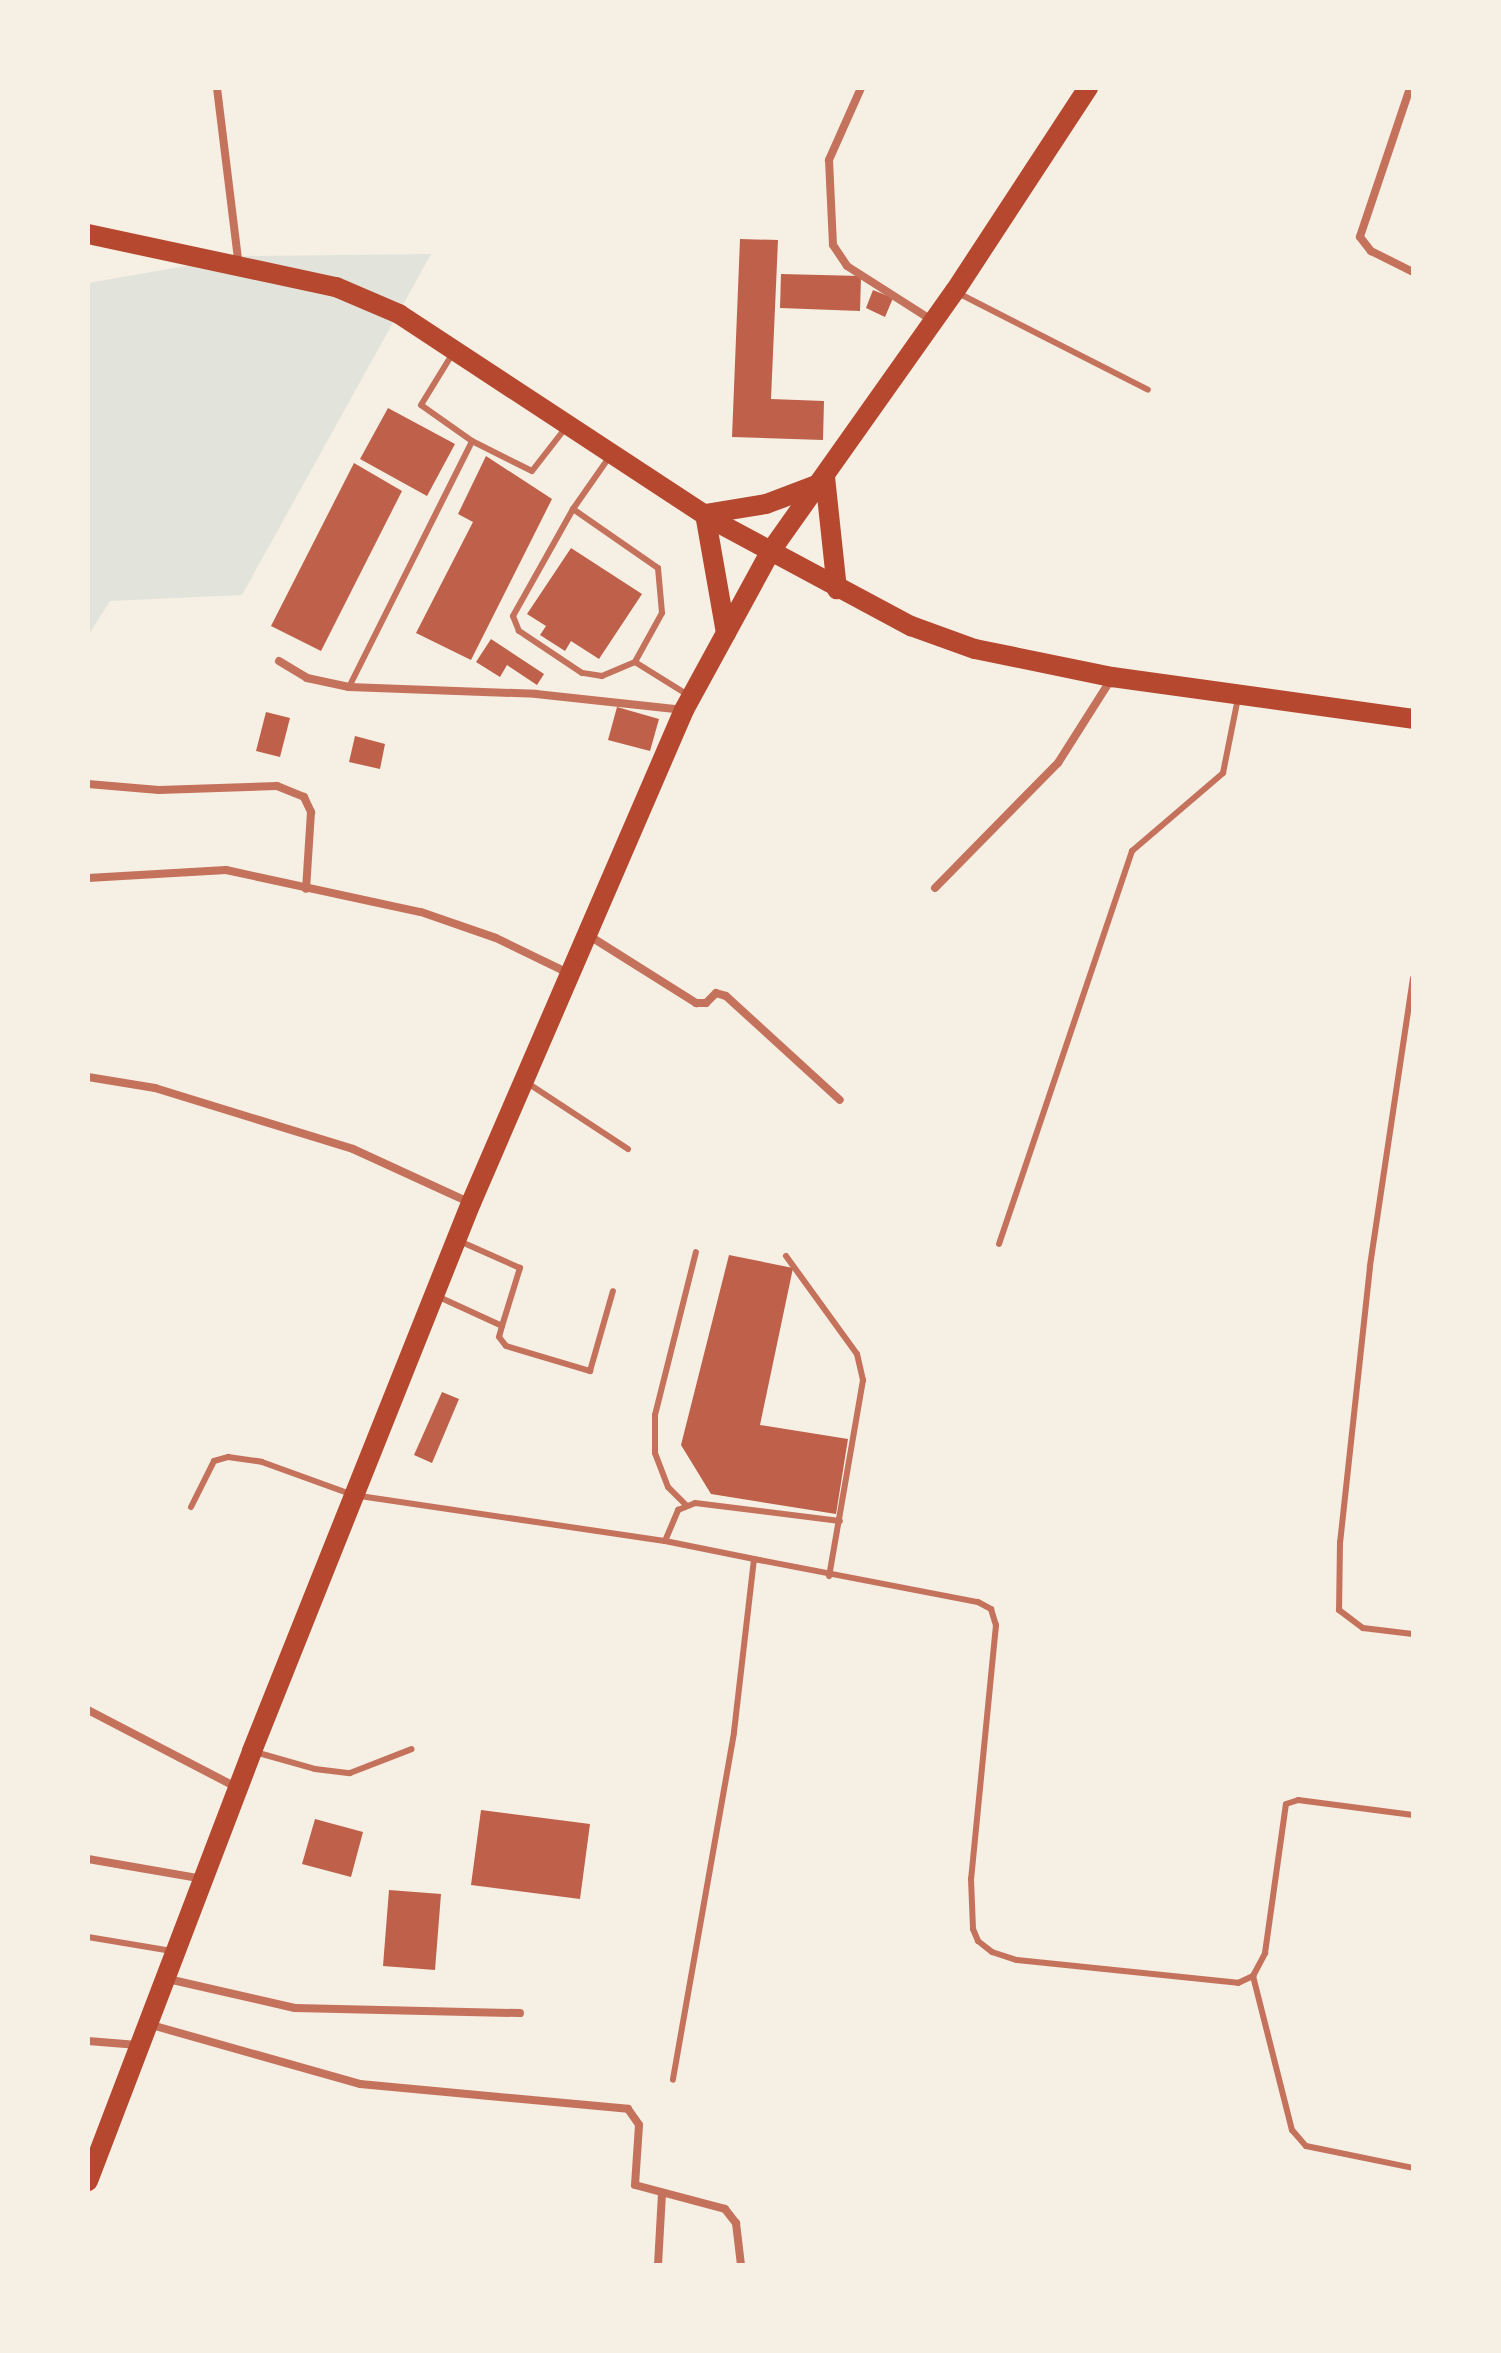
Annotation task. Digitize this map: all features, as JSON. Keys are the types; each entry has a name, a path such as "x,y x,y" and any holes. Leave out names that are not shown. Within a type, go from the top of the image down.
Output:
{"main road":[{"path":"88,2181 252,1751 471,1203 568,973 688,703 770,552 955,291 1088,88"},
{"path":"88,234 336,287 399,314 705,514 837,589 911,626 975,649 1112,677 1413,719"},
{"path":"705,514 766,504 823,480"},
{"path":"823,480 837,589"},
{"path":"705,514 726,633"}],"street":[{"path":"217,88 239,266"},
{"path":"861,88 829,160 833,245 847,266 933,321"},
{"path":"1410,88 1360,237 1371,251 1413,272"},
{"path":"1403,103 1413,109"},
{"path":"279,661 307,678 349,687 688,703"},
{"path":"935,888 1058,763 1112,677"},
{"path":"88,784 159,790 277,786 304,797 311,812 306,889"},
{"path":"88,878 226,870 421,912 496,938 568,973"},
{"path":"587,935 696,1003 706,1003 716,993 726,996 840,1100"},
{"path":"88,1077 155,1088 353,1149 471,1203"},
{"path":"88,1710 239,1788"},
{"path":"88,1859 205,1879"},
{"path":"165,1978 295,2008 520,2013"},
{"path":"146,2023 360,2084 628,2109 639,2125 635,2185 725,2209 736,2223 741,2265"},
{"path":"88,2041 138,2045"},
{"path":"658,2265 662,2193"}],"lane":[{"path":"955,291 1148,390"},
{"path":"455,350 421,405 472,441 532,471 569,423"},
{"path":"349,687 472,441"},
{"path":"573,509 658,568 662,613 635,662 602,676 582,673 519,631 513,616 573,509 613,452"},
{"path":"635,662 688,703"},
{"path":"999,1244 1132,851 1223,773 1239,695"},
{"path":"1413,978 1370,1267 1339,1583 1339,1610 1348,1621 1363,1628 1413,1634"},
{"path":"523,1080 628,1149"},
{"path":"456,1240 520,1268 499,1337 506,1346 590,1371 613,1291"},
{"path":"686,1505 668,1487 655,1453 655,1415 696,1252"},
{"path":"786,1256 857,1354 863,1380 829,1576"},
{"path":"434,1295 502,1326"},
{"path":"191,1507 214,1461 228,1457 262,1462 353,1495 665,1541 829,1576 978,1602 991,1609 996,1625 971,1879 978,1941 1017,1960 1238,1983 1253,1976 1265,1953 1286,1804 1298,1800 1413,1815"},
{"path":"665,1541 678,1510 686,1505 840,1521"},
{"path":"673,2080 734,1733 754,1559"},
{"path":"252,1751 315,1769 350,1773 412,1749"},
{"path":"88,1937 175,1952"},
{"path":"1253,1976 1292,2130 1306,2146 1413,2168"}],"shaded area":[{"path":"431,254 242,595 110,601 88,636 88,283 243,256"}],"building":[{"path":"740,239 778,240 771,399 824,401 823,440 732,437"},
{"path":"781,274 861,276 860,311 780,308"},
{"path":"873,290 893,298 885,317 866,308"},
{"path":"388,408 455,444 427,496 360,459"},
{"path":"486,456 552,499 471,660 416,633 473,522 458,514"},
{"path":"354,463 402,491 321,651 271,626"},
{"path":"571,548 642,594 599,659 571,641 565,651 540,635 546,626 527,614"},
{"path":"491,639 544,674 537,685 507,665 500,677 476,662"},
{"path":"617,707 659,719 650,751 608,740"},
{"path":"266,712 290,718 280,757 256,751"},
{"path":"355,736 385,744 380,769 349,762"},
{"path":"729,1255 793,1268 760,1425 848,1439 836,1514 711,1494 681,1445"},
{"path":"442,1392 459,1399 432,1463 414,1455"},
{"path":"481,1810 590,1824 580,1899 471,1885"},
{"path":"315,1819 363,1832 351,1877 302,1864"},
{"path":"389,1890 441,1894 435,1970 383,1966"}]}
